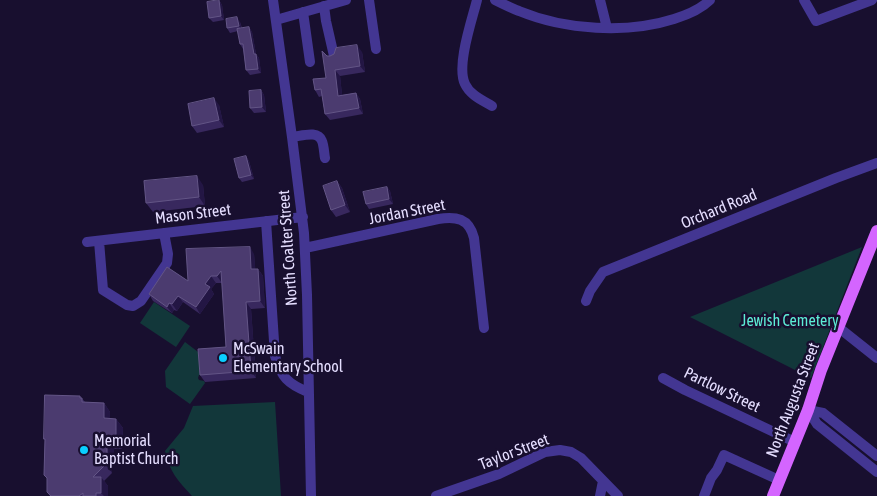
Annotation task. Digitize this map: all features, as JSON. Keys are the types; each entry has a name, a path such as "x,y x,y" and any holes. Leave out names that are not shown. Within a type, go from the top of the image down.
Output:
{"main road":[{"name":"North Augusta Street","path":"773,496 877,231"}],"street":[{"name":"North Coalter Street","path":"273,0 305,248 310,496"},
{"path":"276,20 346,0"},
{"path":"370,0 376,49"},
{"path":"477,0 462,67 464,83 474,95 492,106"},
{"path":"495,0 544,19 573,25 607,28 659,24 698,10 710,0"},
{"path":"600,0 607,28"},
{"path":"804,0 816,21 872,0"},
{"path":"324,6 334,56"},
{"path":"303,12 310,62"},
{"path":"292,137 314,134 318,136 322,140 325,158"},
{"name":"Orchard Road","path":"586,301 590,291 603,272 877,163"},
{"name":"Mason Street","path":"87,242 302,216"},
{"name":"Jordan Street","path":"305,248 449,217 461,220 470,227 474,238 484,328"},
{"path":"266,221 275,356 281,372 288,381 308,392"},
{"path":"99,241 103,290 127,306 133,306 141,301 168,263 164,232"},
{"path":"838,327 877,358"},
{"name":"Partlow Street","path":"663,378 795,442"},
{"path":"808,410 823,413 877,456"},
{"path":"808,410 817,424 877,472"},
{"name":"Taylor Street","path":"436,496 500,474 545,452 557,450 568,451 577,455 618,496"},
{"path":"704,496 711,478 724,455 779,480"},
{"path":"600,496 603,481"}],"green space":[{"name":"Jewish Cemetery","path":"862,247 811,378 690,317"},
{"path":"154,302 190,326 176,347 140,323"},
{"path":"185,342 202,355 203,367 199,368 199,371 203,372 203,374 199,375 198,378 205,383 190,404 166,387 165,371"},
{"path":"275,402 281,496 192,496 175,475 165,451 184,428 193,406"}],"building":[{"path":"219,0 221,16 209,18 207,2"},
{"path":"237,17 239,26 227,28 226,19"},
{"path":"249,27 258,69 246,70 243,44 240,44 237,29"},
{"path":"357,45 360,66 335,70 338,96 356,93 359,108 325,114 321,89 315,90 313,79 326,78 322,51 327,56 330,56 334,54 336,48"},
{"path":"261,90 262,107 250,108 249,91"},
{"path":"214,98 219,120 192,126 188,104"},
{"path":"246,156 251,175 239,178 234,159"},
{"path":"197,176 199,197 146,203 144,181"},
{"path":"337,181 345,205 331,210 323,186"},
{"path":"387,187 389,199 366,204 363,192"},
{"path":"250,247 251,269 258,269 260,301 246,302 251,371 200,375 198,349 226,347 221,271 217,276 211,276 205,284 210,287 196,307 178,296 167,307 149,294 167,267 188,281 186,249"},
{"path":"45,395 80,396 82,402 104,403 104,418 116,419 116,440 107,440 106,464 93,477 101,477 101,493 96,493 96,496 83,496 83,493 79,496 51,496 47,492 47,478 44,475"}],"place":[{"name":"McSwain Elementary School","path":"223,358"},
{"name":"Memorial Baptist Church","path":"84,450"}]}
